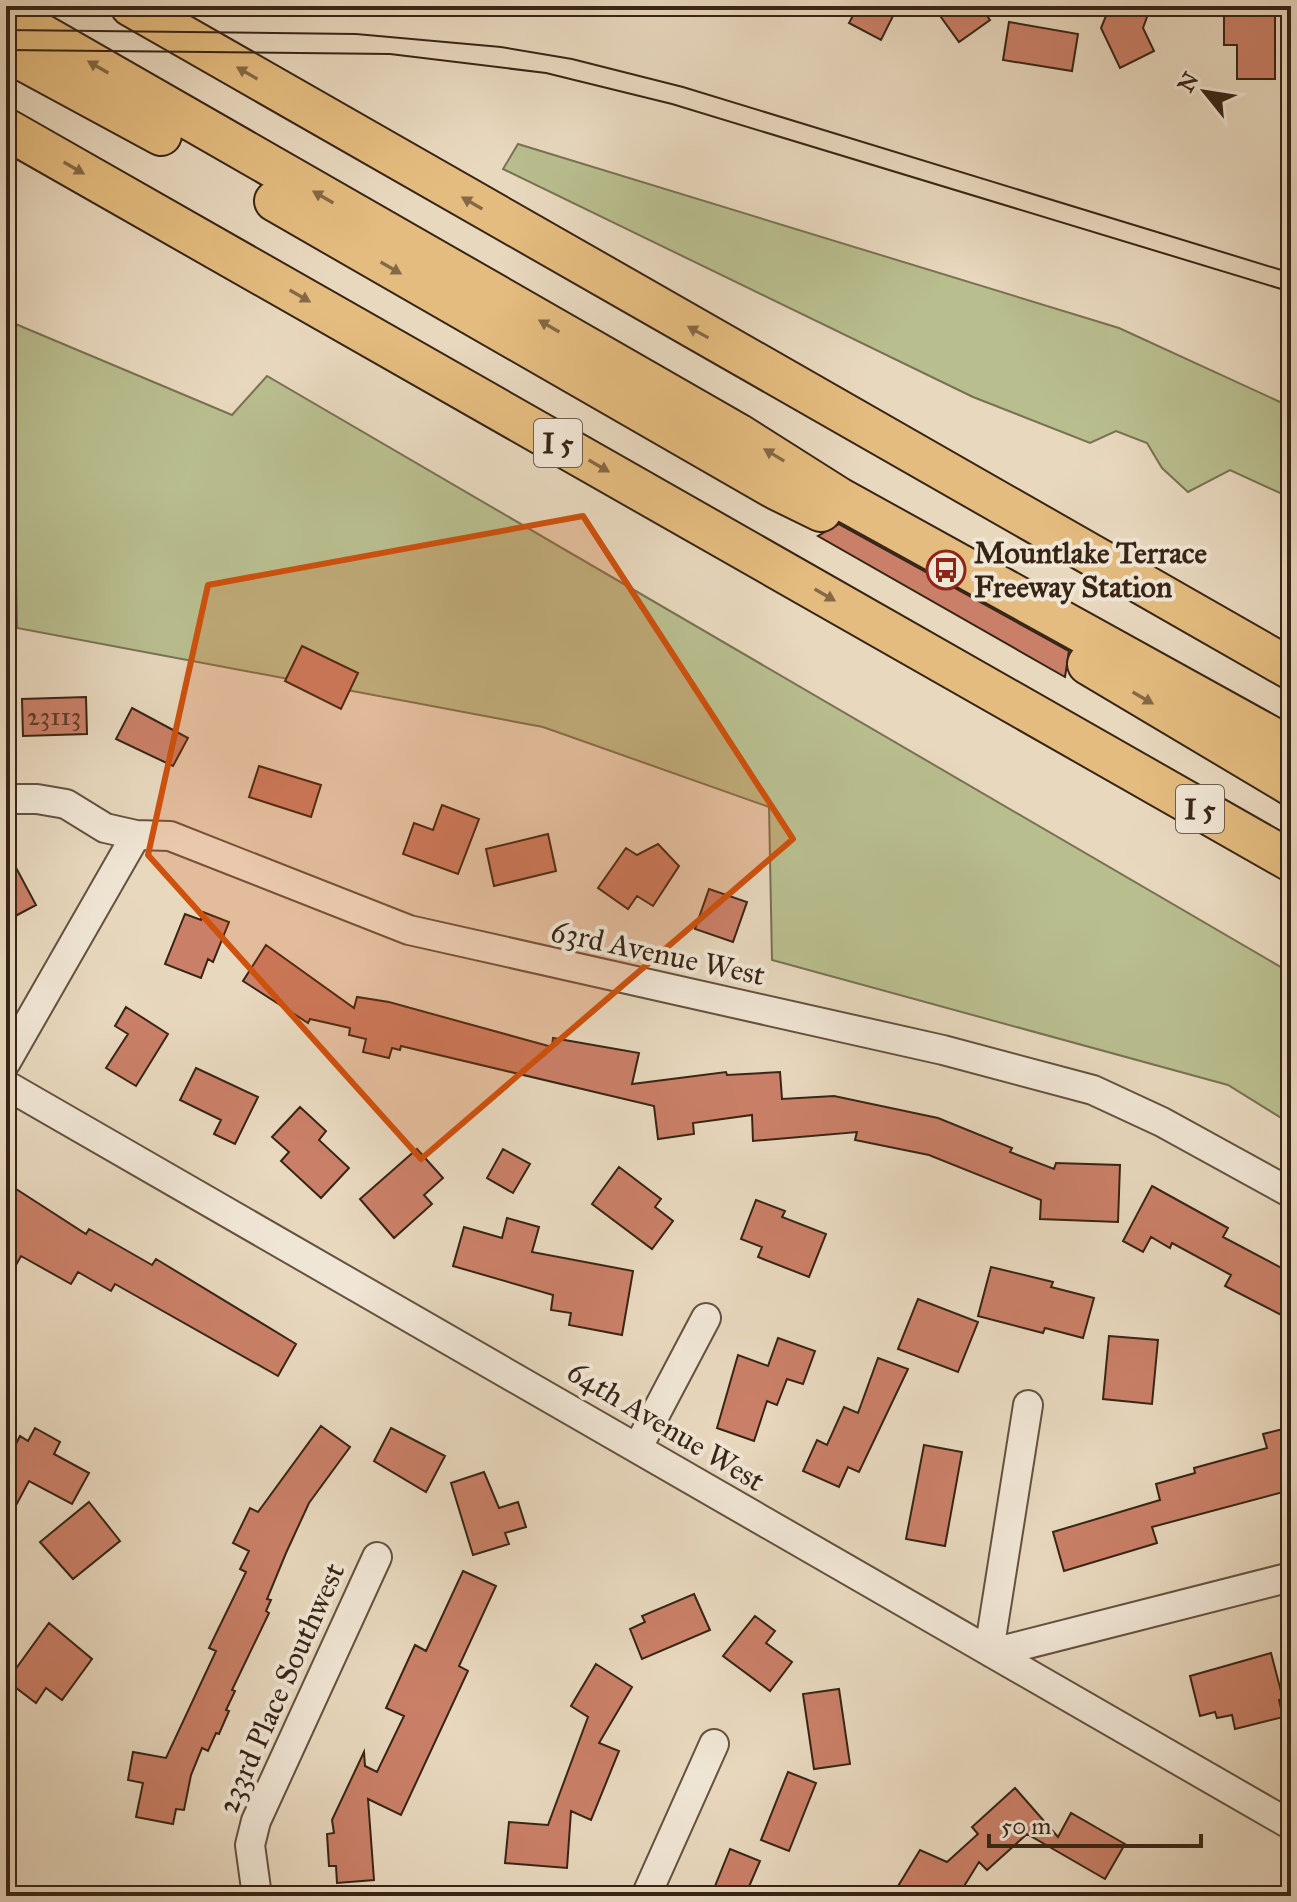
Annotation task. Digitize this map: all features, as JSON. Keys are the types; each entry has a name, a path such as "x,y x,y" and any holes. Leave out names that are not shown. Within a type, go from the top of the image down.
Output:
{"highway":[{"path":"131,6 1291,669"},
{"path":"6,14 738,434 839,498 1291,748"},
{"path":"6,51 98,99 776,489 830,515 923,568 1291,785"},
{"name":"I 5","path":"6,129 1291,861"},
{"path":"766,370 1291,639"},
{"path":"1110,757 1291,890"}],"street":[{"name":"63rd Avenue West","path":"6,799 37,799 66,804 105,828 136,835 170,836 409,930 943,1050 1093,1090 1162,1122 1291,1193"},
{"path":"6,1062 136,835"},
{"name":"64th Avenue West","path":"6,1085 638,1447 723,1501 1291,1825"},
{"path":"638,1447 706,1318"},
{"path":"1028,1405 990,1652 1291,1577"},
{"name":"233rd Place Southwest","path":"257,1896 250,1845 256,1821 377,1557"},
{"path":"646,1896 714,1744"}],"highlighted area":[{"path":"583,516 793,839 421,1159 148,855 208,585"}],"green space":[{"path":"518,144 1119,328 1291,407 1291,498 1230,470 1188,492 1162,468 1147,443 1116,431 1090,443 973,397 503,169"},
{"path":"6,320 232,415 267,376 1291,973 1291,1124 1228,1085 772,960 769,807 543,727 17,628 14,469 6,464"}],"building":[{"path":"858,6 898,6 881,40 849,23"},
{"path":"933,6 980,6 990,20 959,42"},
{"path":"1110,6 1151,6 1143,28 1154,51 1120,68 1101,28"},
{"path":"1224,10 1275,10 1275,79 1237,79 1237,45 1224,45"},
{"path":"1009,22 1078,34 1072,71 1003,60"},
{"path":"839,524 1069,651 1065,677 818,536"},
{"path":"302,646 358,673 341,709 285,681"},
{"path":"86,697 87,734 23,736 22,699"},
{"path":"132,708 188,738 173,766 116,739"},
{"path":"259,766 321,785 311,817 249,797"},
{"path":"442,805 479,819 458,874 403,854 414,823 433,830"},
{"path":"548,834 556,871 494,886 486,849"},
{"path":"658,844 679,866 653,906 637,896 628,909 598,888 626,848 637,855"},
{"path":"6,849 36,905 6,921"},
{"path":"709,889 747,902 733,942 695,929"},
{"path":"203,912 229,922 213,962 208,959 201,978 165,964 185,914 201,920"},
{"path":"266,945 354,1008 357,997 389,1002 552,1047 553,1038 639,1053 632,1084 726,1072 727,1075 780,1072 782,1099 834,1096 938,1118 1054,1169 1056,1163 1120,1165 1118,1222 1040,1219 1041,1200 929,1155 855,1140 857,1132 753,1141 752,1115 693,1123 694,1134 658,1139 654,1106 401,1046 400,1050 392,1048 389,1058 363,1052 366,1039 349,1035 350,1028 310,1019 308,1023 243,981"},
{"path":"126,1007 168,1034 136,1086 106,1068 128,1034 115,1026"},
{"path":"196,1068 258,1097 235,1144 214,1134 221,1120 180,1100"},
{"path":"300,1107 326,1131 319,1140 349,1168 321,1198 281,1161 289,1152 272,1137"},
{"path":"417,1149 443,1178 424,1195 432,1204 394,1238 360,1199"},
{"path":"503,1149 530,1164 513,1193 487,1178"},
{"path":"619,1167 661,1199 655,1207 673,1221 652,1249 592,1204"},
{"path":"1152,1186 1228,1228 1223,1237 1291,1273 1291,1320 1225,1286 1231,1275 1172,1243 1170,1248 1151,1237 1143,1252 1123,1241"},
{"path":"13,1187 86,1234 89,1229 152,1265 156,1259 296,1344 278,1376 115,1284 111,1291 78,1272 71,1284 21,1256 6,1283 6,1200"},
{"path":"756,1200 785,1211 782,1217 826,1234 809,1277 758,1257 762,1247 741,1239"},
{"path":"507,1218 539,1227 532,1252 633,1271 622,1335 569,1325 571,1313 551,1310 553,1295 453,1266 464,1227 502,1238"},
{"path":"991,1267 1053,1282 1051,1287 1094,1298 1083,1338 1045,1328 1043,1333 978,1316"},
{"path":"918,1299 978,1322 958,1372 898,1349"},
{"path":"1109,1336 1158,1340 1152,1404 1103,1399"},
{"path":"778,1338 815,1351 803,1384 787,1379 777,1405 767,1401 754,1441 717,1428 738,1355 768,1366"},
{"path":"878,1358 908,1369 859,1472 848,1467 839,1487 803,1471 817,1440 827,1445 844,1407 858,1413"},
{"path":"321,1426 350,1447 309,1503 286,1553 267,1599 271,1600 266,1611 269,1613 232,1690 235,1691 226,1710 229,1711 208,1751 202,1748 191,1775 184,1810 176,1809 173,1824 136,1817 143,1783 128,1780 133,1752 166,1758 216,1651 209,1648 246,1572 240,1569 249,1551 233,1543 250,1508 258,1512"},
{"path":"1291,1427 1291,1490 1152,1527 1157,1543 1064,1571 1053,1532 1160,1500 1156,1484 1195,1473 1194,1468 1267,1448 1263,1434"},
{"path":"35,1428 60,1442 54,1454 89,1473 72,1504 29,1481 6,1524 6,1463 20,1436 28,1441"},
{"path":"391,1428 445,1456 426,1492 374,1461"},
{"path":"924,1445 962,1452 945,1546 906,1539"},
{"path":"484,1472 499,1508 518,1502 526,1527 505,1533 509,1544 473,1555 451,1483"},
{"path":"89,1502 120,1541 73,1579 40,1542"},
{"path":"463,1571 496,1586 459,1666 468,1671 401,1815 368,1799 374,1880 337,1883 336,1866 329,1866 327,1834 334,1833 332,1820 364,1752 365,1766 377,1772 404,1716 386,1708 415,1645 426,1651"},
{"path":"694,1594 710,1630 642,1659 630,1629 645,1622 642,1616"},
{"path":"755,1616 775,1631 766,1643 792,1662 770,1691 723,1656"},
{"path":"49,1623 92,1659 62,1700 46,1688 36,1703 7,1681"},
{"path":"1271,1653 1283,1699 1279,1700 1283,1717 1235,1729 1232,1715 1217,1718 1215,1712 1200,1716 1190,1676"},
{"path":"596,1664 632,1687 599,1743 619,1751 591,1820 571,1811 567,1868 505,1863 509,1822 548,1825 588,1717 571,1706"},
{"path":"839,1689 850,1764 814,1769 803,1694"},
{"path":"788,1772 816,1783 789,1851 761,1840"},
{"path":"1015,1788 1058,1837 1071,1813 1125,1844 1105,1879 1027,1834 987,1870 979,1862 958,1896 892,1896 920,1850 947,1862 978,1834 972,1827"},
{"path":"730,1849 760,1861 745,1896 711,1896"}],"tram line":[{"path":"6,30 356,34 501,47 572,59 683,87 1291,273"},
{"path":"6,50 390,54 546,73 672,104 1291,292"}],"place":[{"name":"Mountlake Terrace Freeway Station","path":"946,570"}]}
